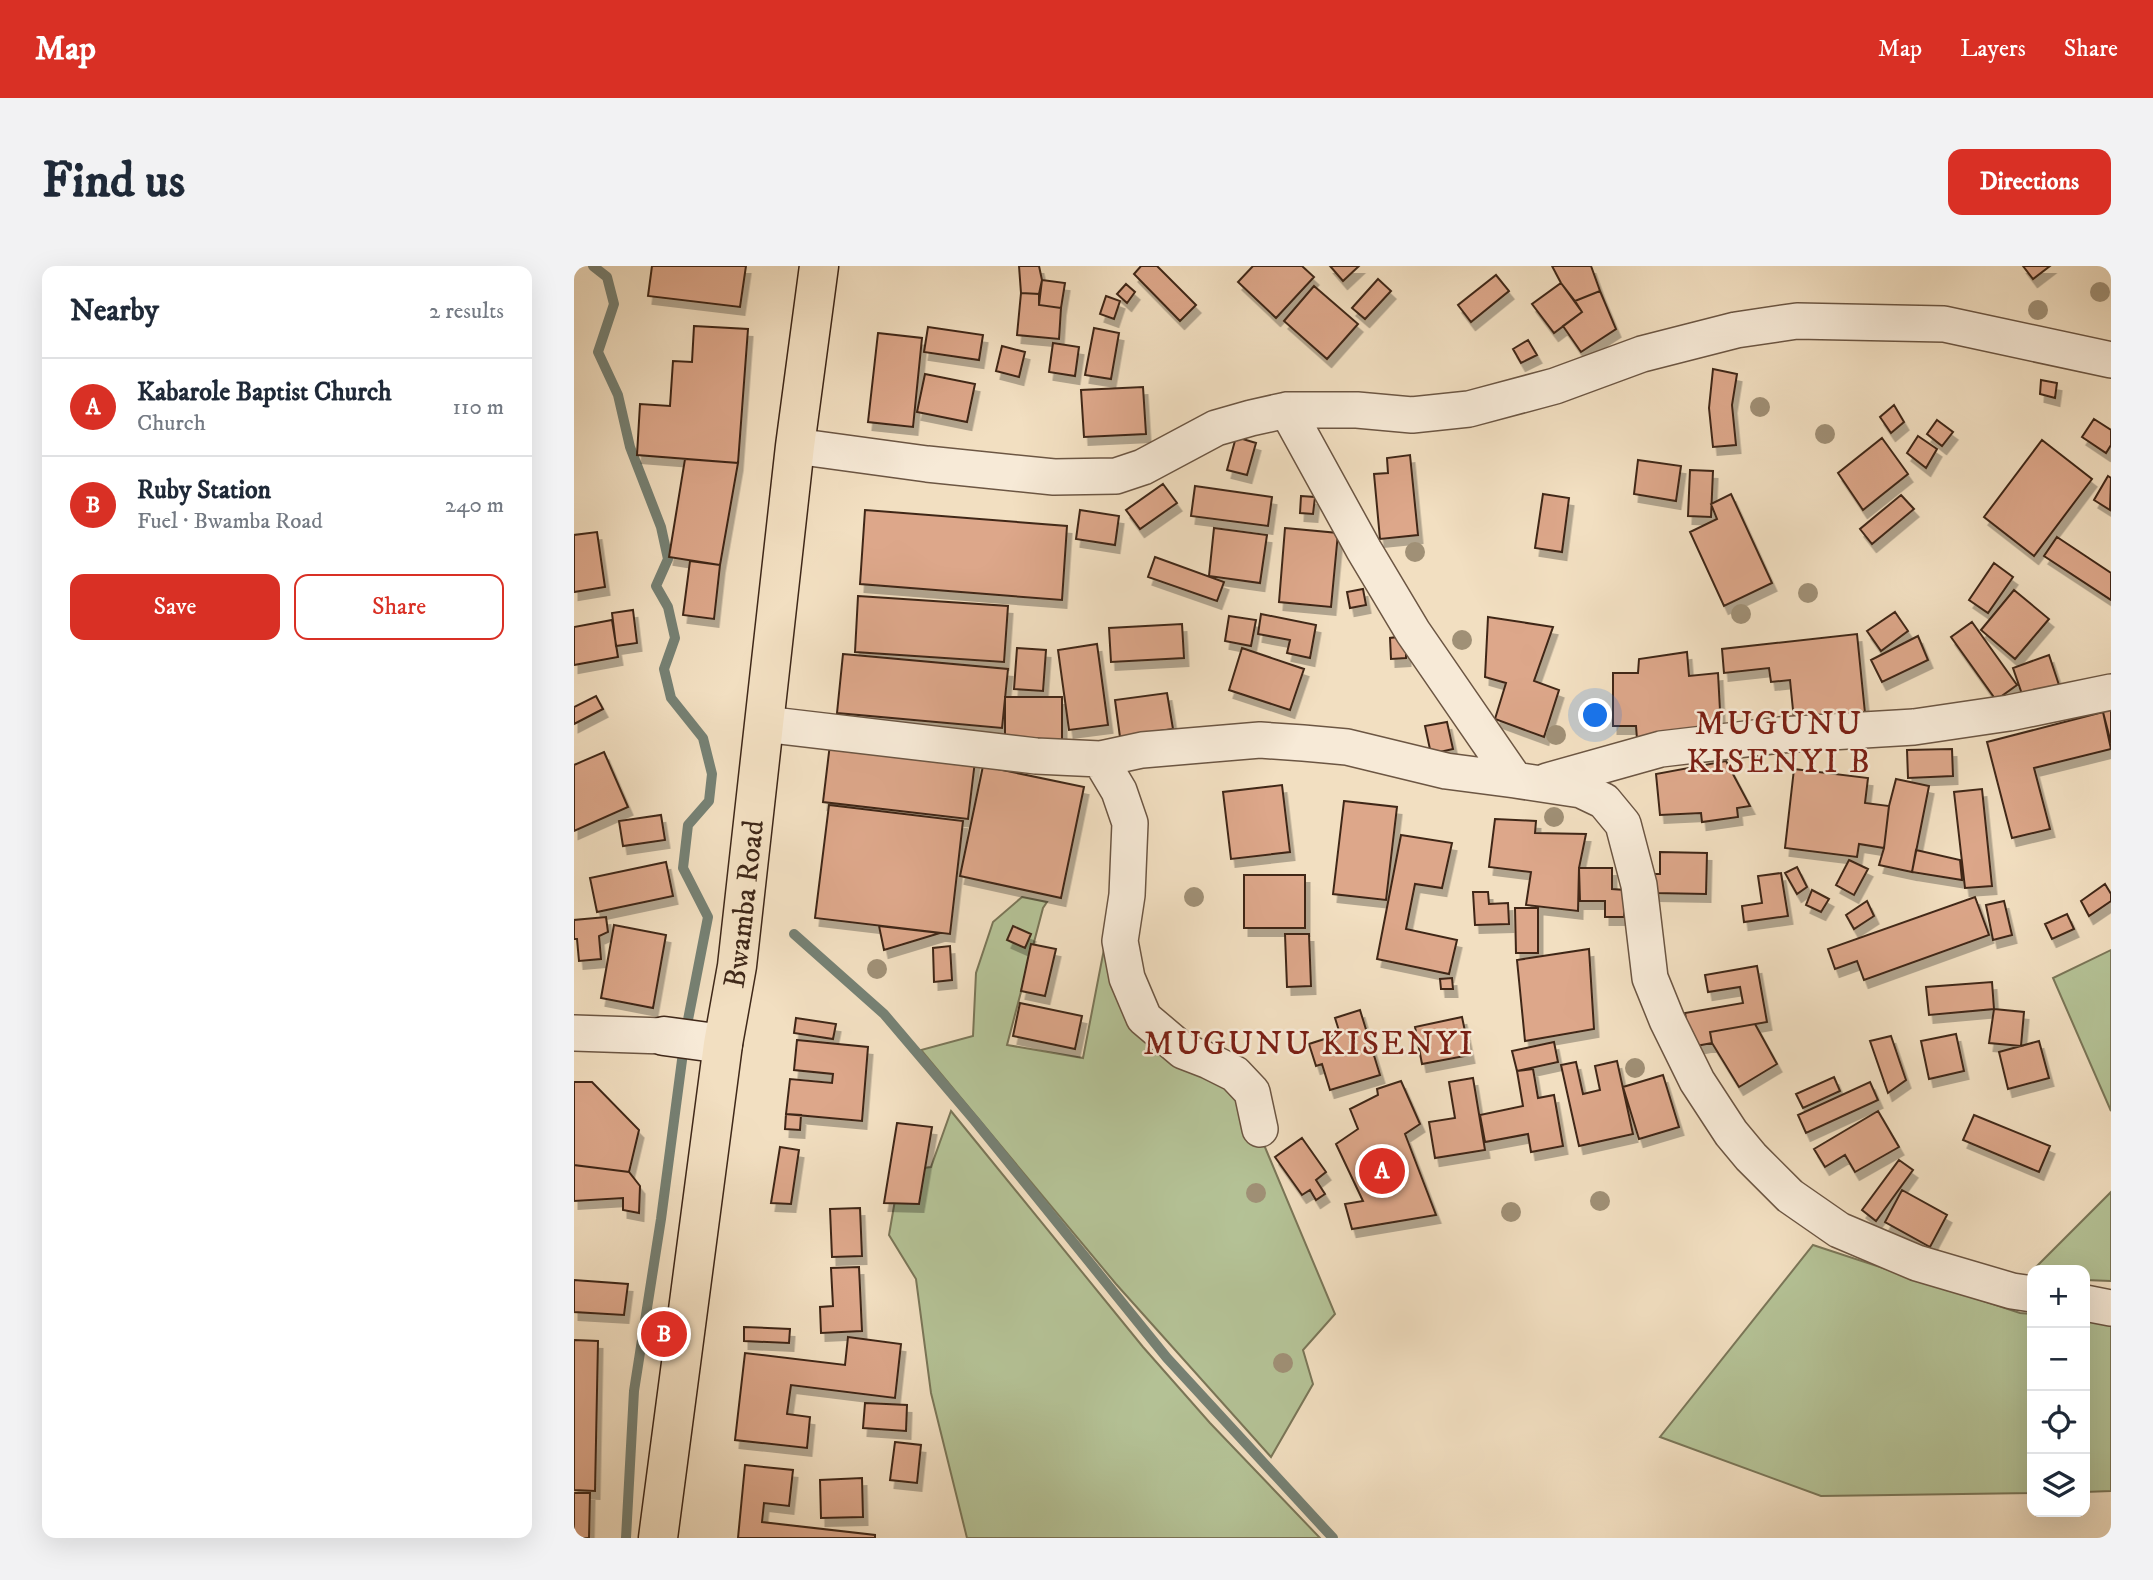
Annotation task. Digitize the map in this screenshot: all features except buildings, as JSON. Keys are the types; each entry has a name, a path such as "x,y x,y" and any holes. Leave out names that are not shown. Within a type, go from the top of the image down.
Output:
{"main road":[{"name":"Bwamba Road","path":"658,1538 723,1044 737,966 795,446 819,266"}],"street":[{"path":"795,446 927,464 1054,477 1116,476 1143,467 1216,428 1251,418 1287,410 1357,410 1412,415 1469,410 1555,386 1642,354 1736,330 1797,321 1944,324 2110,358"},
{"path":"1287,410 1364,550 1413,632 1526,782"},
{"path":"1526,782 1661,749 1780,735 1914,727 2009,713 2111,692"},
{"path":"764,724 1036,756 1100,759 1142,750 1271,741 1347,747 1447,771 1581,790 1604,801 1623,824 1639,885 1650,978 1697,1081 1731,1133 1751,1157 1790,1196 1839,1230 1917,1264 2027,1293"},
{"path":"1100,759 1119,791 1130,823 1127,895 1120,941 1127,978 1135,998 1144,1018 1183,1051 1235,1074 1252,1092 1260,1129"},
{"path":"574,1033 664,1036 723,1044"},
{"path":"2090,1304 2111,1308"}],"green space":[{"path":"1022,897 1047,902 1043,908 1007,1045 1083,1058 1110,918 1167,1036 1216,1060 1262,1140 1335,1314 1303,1350 1313,1384 1271,1457 1116,1284 921,1050 973,1036 976,973 993,922"},
{"path":"2111,950 2111,1111 2053,978"},
{"path":"951,1111 1143,1347 1210,1423 1320,1538 967,1538 931,1393 916,1279 889,1235 900,1171 931,1167"},
{"path":"2111,1192 2111,1281 2090,1280 2090,1265 2038,1265"},
{"path":"1813,1245 2027,1314 2027,1493 1821,1496 1660,1437"},
{"path":"2090,1319 2111,1321 2111,1491 2090,1492"}],"waterway":[{"path":"593,266 607,277 614,304 598,352 618,395 630,447 661,527 668,559 656,586 668,607 675,638 664,669 671,698 703,738 712,774 709,801 688,825 683,868 708,917 686,1030"},
{"path":"794,934 884,1014 975,1121 1167,1358 1333,1538"},
{"path":"626,1538 634,1391 661,1219 684,1045"}],"place":[{"name":"Kabarole Baptist Church","path":"1382,1171"},
{"name":"Ruby Station","path":"664,1334"}],"district":[{"name":"MUGUNU KISENYI B","path":"1779,741"},
{"name":"MUGUNU KISENYI","path":"1309,1042"}]}
